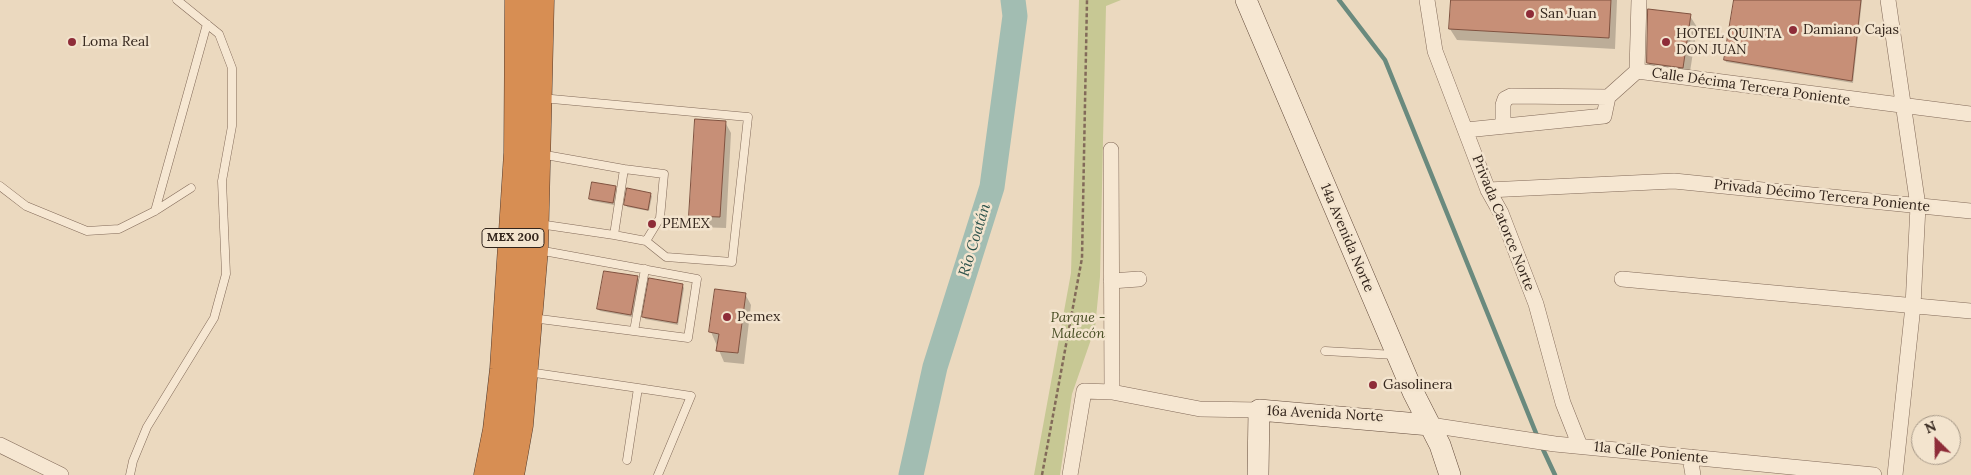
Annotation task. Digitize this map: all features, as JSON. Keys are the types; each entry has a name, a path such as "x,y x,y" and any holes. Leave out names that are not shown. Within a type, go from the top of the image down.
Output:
{"highway":[{"name":"MEX 200","path":"519,0 528,97"},
{"name":"MEX 200","path":"510,475 518,433 514,370 523,235 528,97 540,0"},
{"name":"MEX 200","path":"488,475 497,430 514,370"}],"main road":[{"name":"14a Avenida Norte","path":"1246,0 1413,392 1440,445 1450,475"},
{"name":"16a Avenida Norte","path":"1258,475 1259,410 1387,421 1413,392"},
{"path":"1387,421 1430,425"}],"street":[{"name":"Privada Catorce Norte","path":"1427,0 1436,51 1488,190 1501,213 1536,304 1563,403 1580,446"},
{"path":"1637,72 1638,0"},
{"path":"1888,0 1918,206 1913,306 1895,475"},
{"name":"Calle Décima Tercera Poniente","path":"1466,130 1604,116 1608,98 1637,72 1971,114"},
{"path":"1503,126 1503,105 1505,99 1511,96 1608,98"},
{"path":"1110,150 1112,392"},
{"name":"Privada Décimo Tercera Poniente","path":"1488,190 1674,181 1971,211"},
{"path":"1111,281 1139,279"},
{"path":"1622,279 1971,311"},
{"path":"1070,475 1084,391 1112,392 1200,409 1259,410"},
{"name":"11a Calle Poniente","path":"1430,425 1555,444 1832,473 1874,475"},
{"path":"0,445 61,475"},
{"path":"1690,457 1693,475"}],"lane":[{"path":"130,475 132,461 147,427 214,318 226,274 222,181 232,126 232,68 219,34 177,0"},
{"path":"155,211 207,24"},
{"path":"523,235 614,235 646,241 666,257 732,262 748,117 528,97"},
{"path":"527,154 549,154 624,169 664,174 660,218 646,241"},
{"path":"614,235 624,169"},
{"path":"0,186 26,206 87,231 119,230 155,211 191,188"},
{"path":"518,316 688,338 696,278 645,269 523,235"},
{"path":"634,331 645,269"},
{"path":"1325,351 1397,355"},
{"path":"514,370 691,396 658,475"},
{"path":"628,460 638,388"}],"path":[{"path":"1042,475 1082,258 1087,0"}],"green space":[{"name":"Parque - Malecón","path":"1079,0 1121,0 1106,6 1100,277 1095,328 1072,394 1060,475 1034,475 1071,273"}],"building":[{"name":"San Juan","path":"1451,0 1611,0 1609,38 1449,29"},
{"name":"Damiano Cajas","path":"1734,0 1861,0 1852,81 1724,60"},
{"name":"HOTEL QUINTA DON JUAN","path":"1648,9 1691,14 1683,68 1647,63"},
{"path":"695,119 726,121 720,217 689,216"},
{"path":"592,182 616,186 613,203 589,199"},
{"path":"627,188 651,193 648,210 624,205"},
{"path":"604,271 638,276 631,315 597,309"},
{"path":"649,278 683,284 677,323 642,317"},
{"path":"715,289 746,293 738,353 716,351 719,334 709,332"}],"waterway":[{"name":"Río Coatán","path":"911,475 935,367 992,187 1015,16 1013,0"},
{"path":"1339,0 1385,60 1538,438"},
{"path":"1541,445 1555,475"}],"place":[{"name":"San Juan","path":"1530,14"},
{"name":"Damiano Cajas","path":"1793,30"},
{"name":"Loma Real","path":"72,42"},
{"name":"HOTEL QUINTA DON JUAN","path":"1666,42"},
{"name":"PEMEX","path":"652,224"},
{"name":"Pemex","path":"727,317"},
{"name":"Gasolinera","path":"1373,385"}]}
